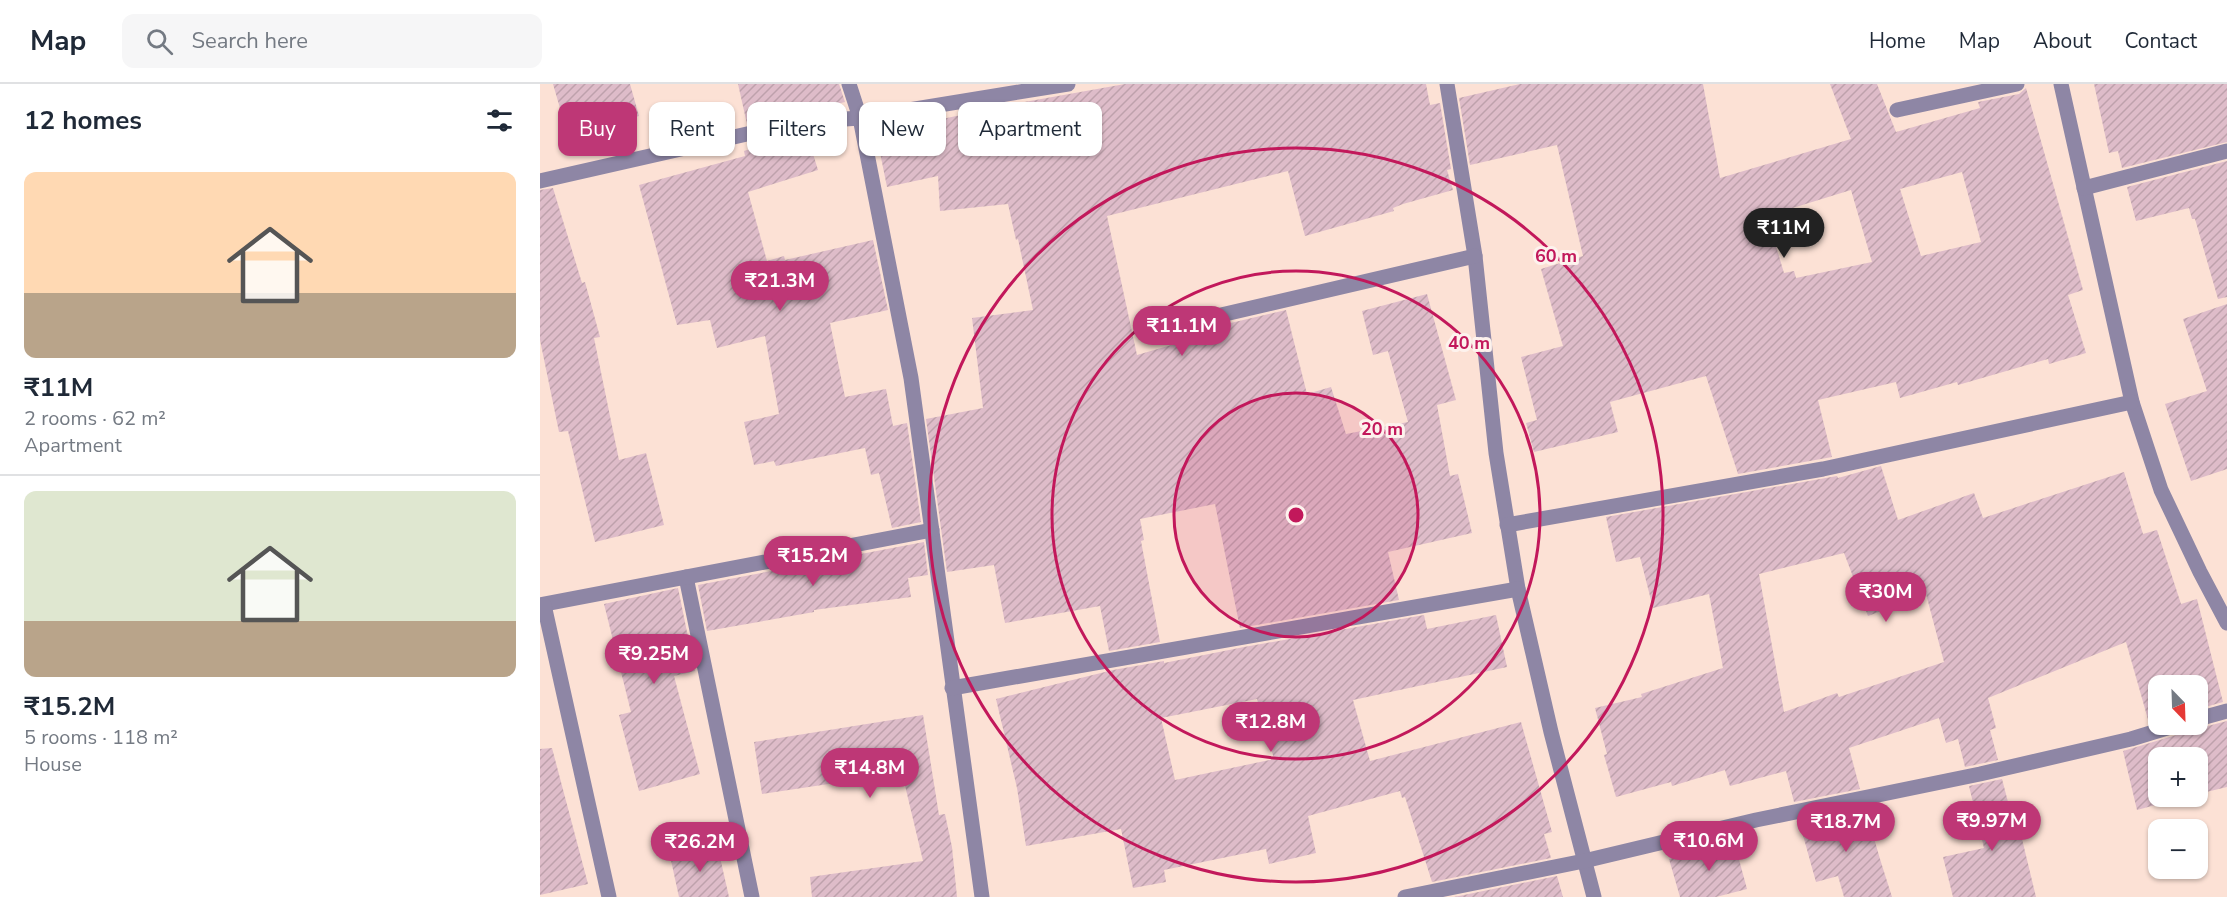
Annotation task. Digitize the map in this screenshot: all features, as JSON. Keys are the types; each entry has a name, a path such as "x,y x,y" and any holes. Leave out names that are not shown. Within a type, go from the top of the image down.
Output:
{"street":[{"path":"849,84 859,115"},
{"path":"946,104 1068,84"},
{"path":"1447,84 1475,256 1496,453 1518,589 1551,732 1594,897"},
{"path":"1897,111 2017,84"},
{"path":"2061,84 2132,402 2161,490 2227,623"},
{"path":"540,181 801,122 859,118"},
{"path":"2084,188 2227,151"},
{"path":"867,156 911,378 982,897"},
{"path":"1152,331 1475,256"},
{"path":"1507,525 1823,469 2132,402"},
{"path":"609,897 542,605 932,530"},
{"path":"686,577 752,897"},
{"path":"952,688 1518,589"},
{"path":"2208,716 2227,711"},
{"path":"1405,897 1584,861 1756,819 2003,768 2148,734"}],"building":[{"path":"553,84 630,84 635,102 558,102"},
{"path":"738,84 839,84 845,102 747,102 747,124"},
{"path":"1125,84 1426,84 1430,105 1440,103 1451,169 1447,170 1453,190 1403,204 1393,208 1394,211 1305,236 1288,171 1107,216 1137,355 1206,335 1205,329 1286,310 1307,394 1331,387 1346,434 1408,422 1388,351 1373,355 1362,311 1427,294 1456,400 1437,405 1450,476 1458,474 1472,533 1388,552 1399,600 1240,628 1215,504 1140,519 1144,540 1141,541 1160,642 1109,651 1100,606 1005,623 994,565 947,572 926,419 983,408 972,318 1033,310 1008,204 940,211 938,176 887,187 881,156 946,156 946,118 958,116 958,156 1102,156 1102,102 1024,102"},
{"path":"1520,84 1703,84 1720,178 1851,139 1830,84 1877,84 1896,132 1980,108 1978,102 2019,94 2026,88 2083,290 2068,295 2086,353 2049,364 2048,359 1958,385 1957,382 1900,398 1896,382 1818,400 1832,457 1738,474 1706,376 1610,402 1618,432 1534,452 1526,423 1537,420 1521,357 1563,346 1541,269 1583,256 1557,145 1470,165 1459,98","holes":["1962,172 1981,242 1921,256 1900,189","1851,190 1872,262 1796,278 1794,271 1784,273 1767,216"]},
{"path":"2094,84 2227,84 2227,142 2122,168 2118,151 2109,153"},
{"path":"747,150 747,156 814,156 818,170 748,192 767,261 784,256 785,260 873,240 888,310 830,323 845,397 886,389 893,426 907,423 921,522 892,528 879,473 871,475 865,448 776,466 774,461 754,465 744,422 779,414 765,336 717,348 710,320 677,325 639,185 745,156 744,151"},
{"path":"2227,161 2227,297 2218,299 2195,219 2192,219 2189,208 2136,221 2127,187"},
{"path":"553,188 582,283 585,282 600,337 594,338 619,460 646,453 664,525 595,542 568,431 559,432 540,340 540,190"},
{"path":"2227,304 2227,469 2191,481 2165,404 2207,391 2183,319"},
{"path":"1881,466 1898,520 1974,493 1983,518 2124,472 2143,534 2157,530 2181,604 2197,599 2223,702 2208,706 2208,675 2148,675 2148,719 2126,642 1988,698 1996,728 1990,730 1998,760 1965,767 1958,739 1946,743 1939,718 1849,748 1860,789 1794,802 1786,771 1730,786 1725,770 1672,786 1671,782 1616,797 1604,755 1607,754 1595,708 1642,697 1641,694 1723,668 1709,594 1653,608 1640,557 1616,562 1606,517 1837,476 1838,478","holes":["1844,553 1868,616 1926,594 1944,662 1839,697 1837,693 1784,712 1759,574"]},
{"path":"924,542 928,575 908,578 911,597 814,610 814,612 707,631 698,585"},
{"path":"678,588 695,671 674,676 700,774 639,791 619,715 631,712 604,604"},
{"path":"1424,615 1427,629 1496,615 1507,667 1353,700 1370,761 1521,722 1552,832 1544,834 1551,858 1432,882 1405,797 1402,798 1400,791 1308,816 1316,853 1269,864 1266,849 1164,870 1166,882 1133,888 1121,829 1026,846 1017,788 996,699 1113,670 1164,661 1164,663","holes":["1257,699 1274,759 1175,780 1161,718"]},
{"path":"923,715 939,815 945,814 952,847 957,897 812,897 810,877 923,861 902,773 762,794 754,742"},
{"path":"2227,721 2227,787 2208,792 2208,747 2148,747 2148,807 2137,810 2123,751 2176,735 2208,735 2208,726"},
{"path":"552,748 588,884 540,895 540,749"},
{"path":"2002,779 2018,840 2022,839 2036,897 1953,897 1943,857 1984,848 1969,786"},
{"path":"1865,807 1892,897 1844,897 1838,876 1816,882 1799,821"},
{"path":"1734,841 1747,889 1716,897 1680,897 1669,859"},
{"path":"717,844 729,897 679,897 670,856"},
{"path":"1557,876 1563,897 1454,897"}]}
